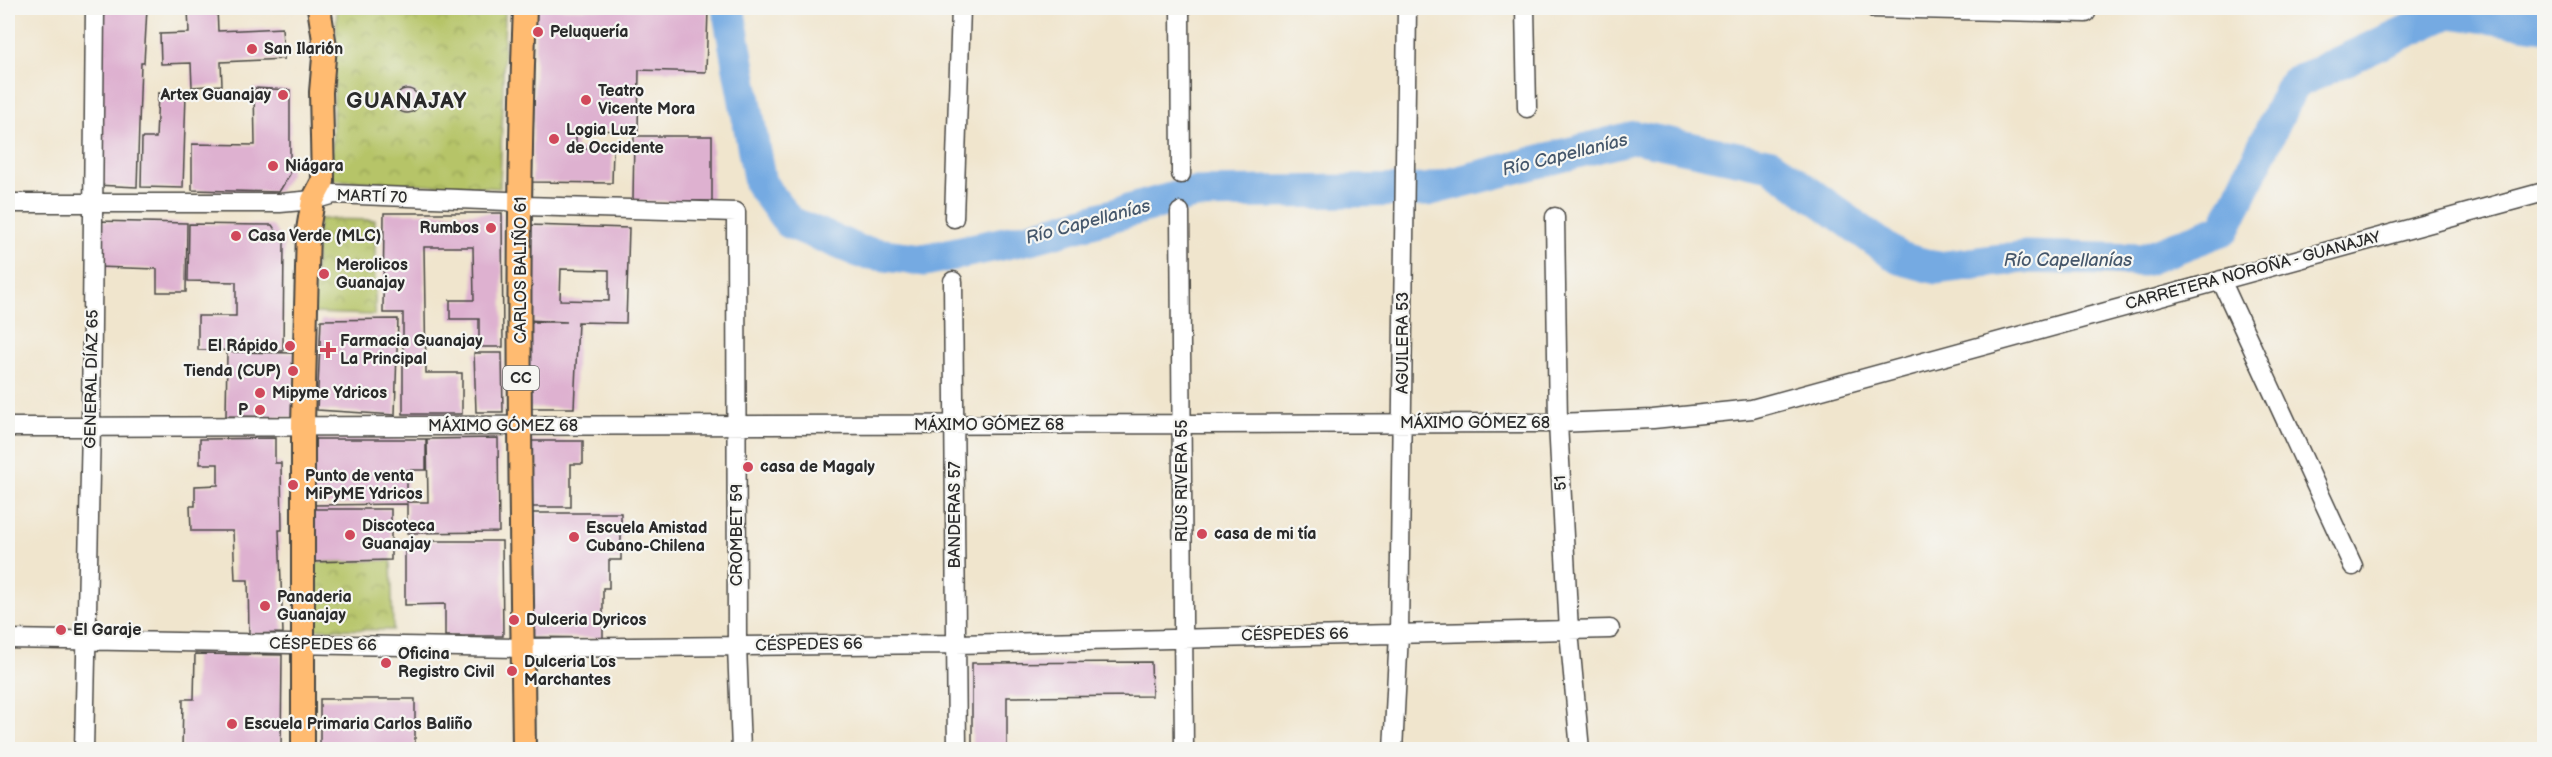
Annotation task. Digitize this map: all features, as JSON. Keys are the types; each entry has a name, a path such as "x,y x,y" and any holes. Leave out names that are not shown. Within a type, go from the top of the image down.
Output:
{"main road":[{"name":"CARLOS BALIÑO 61","path":"524,750 521,105 525,8"},
{"path":"303,750 303,425 308,230 313,200 323,181 321,92 325,46 320,11"}],"street":[{"name":"GENERAL DÍAZ 65","path":"84,750 91,426 95,8"},
{"path":"954,218 961,8"},
{"path":"1180,8 1181,174"},
{"name":"AGUILERA 53","path":"1393,750 1399,634 1407,8"},
{"path":"1525,8 1527,108"},
{"path":"1874,8 2086,13"},
{"name":"CARRETERA NOROÑA - GUANAJAY","path":"1962,352 2544,192"},
{"name":"MARTÍ 70","path":"8,203 280,203 313,200 334,194 507,201 523,205 736,212"},
{"name":"CROMBET 59","path":"736,212 737,646 741,750"},
{"name":"RIUS RIVERA 55","path":"1180,212 1184,750"},
{"name":"51","path":"1555,217 1558,423 1569,631 1580,750"},
{"path":"2221,280 2353,566"},
{"name":"BANDERAS 57","path":"953,281 957,750"},
{"name":"MÁXIMO GÓMEZ 68","path":"8,427 1558,423 1653,419 1752,410 1962,352"},
{"name":"CÉSPEDES 66","path":"8,639 523,648 956,644 1183,637 1569,631 1610,628"}],"green space":[{"path":"337,8 505,10 500,188 331,180"},
{"path":"319,219 375,220 375,315 312,313"},
{"path":"391,560 393,630 311,629 310,562"}],"building":[{"path":"100,8 147,8 144,63 141,63 137,187 95,185"},
{"path":"188,8 217,8 218,31 282,28 284,59 221,62 222,85 192,87 191,63 161,64 160,34 189,33"},
{"path":"536,8 708,10 706,72 639,70 638,131 576,130 576,149 613,149 612,183 532,182"},
{"path":"254,88 290,90 290,174 279,192 192,190 192,144 255,145"},
{"path":"407,89 415,93 419,101 415,109 407,113 399,109 395,101 399,93"},
{"path":"158,93 186,94 183,188 141,187 142,138 156,138"},
{"path":"634,136 712,136 712,201 633,201"},
{"path":"384,213 502,213 503,347 479,347 479,319 450,319 450,300 474,300 473,247 424,247 426,373 462,373 462,414 403,414 403,313 383,313"},
{"path":"95,221 187,223 186,292 157,292 157,269 97,267"},
{"path":"189,224 272,225 284,243 283,351 198,350 198,316 236,316 236,282 188,281"},
{"path":"528,225 629,228 626,323 578,322 574,408 525,408 526,322 567,322 526,320","holes":["561,269 609,270 609,301 560,300"]},
{"path":"398,319 395,415 317,410 321,320"},
{"name":"Mipyme Ydricos","path":"227,352 295,353 294,417 226,416"},
{"path":"474,353 502,353 503,412 476,412"},
{"path":"275,438 275,463 281,463 282,530 279,530 283,633 249,634 248,580 235,580 233,531 191,531 190,506 195,506 195,486 218,485 218,464 200,464 200,439"},
{"path":"498,438 499,532 407,533 407,504 311,505 312,439 426,439 426,470 407,470 407,502 428,502 427,439"},
{"path":"526,441 583,441 583,464 571,464 571,507 527,507"},
{"name":"Discoteca Guanajay","path":"309,509 391,509 391,560 310,562"},
{"path":"527,513 621,513 621,560 609,560 609,588 603,588 603,638 527,637"},
{"path":"405,541 502,541 503,636 445,636 445,604 405,605"},
{"path":"195,654 282,655 281,750 182,750 183,699 194,699"},
{"path":"1151,662 1152,696 1007,697 1007,750 972,750 972,663"},
{"path":"320,699 415,699 415,747 413,750 320,750"}],"waterway":[{"name":"Río Capellanías","path":"728,8 760,183 789,222 861,252 924,260 1034,237 1193,193 1427,190 1635,137 1771,165 1899,258 1937,268 2025,257 2143,260 2224,229 2293,84 2449,12 2544,25"}],"place":[{"name":"Peluquería","path":"538,32"},
{"name":"San Ilarión","path":"252,49"},
{"name":"Artex Guanajay","path":"283,95"},
{"name":"Teatro Vicente Mora","path":"586,100"},
{"name":"Logia Luz de Occidente","path":"554,139"},
{"name":"Niágara","path":"273,166"},
{"name":"Rumbos","path":"491,228"},
{"name":"Casa Verde (MLC)","path":"236,236"},
{"name":"Merolicos Guanajay","path":"324,274"},
{"name":"El Rápido","path":"290,346"},
{"name":"Farmacia Guanajay La Principal","path":"328,350"},
{"name":"Tienda (CUP)","path":"293,371"},
{"name":"Mipyme Ydricos","path":"260,393"},
{"name":"P","path":"260,410"},
{"name":"casa de Magaly","path":"748,467"},
{"name":"Punto de venta MiPyME Ydricos","path":"293,485"},
{"name":"casa de mi tía","path":"1202,534"},
{"name":"Discoteca Guanajay","path":"350,535"},
{"name":"Escuela Amistad Cubano-Chilena","path":"574,537"},
{"name":"Panaderia Guanajay","path":"265,606"},
{"name":"Dulceria Dyricos","path":"514,620"},
{"name":"El Garaje","path":"61,630"},
{"name":"Oficina Registro Civil","path":"386,663"},
{"name":"Dulceria Los Marchantes","path":"512,671"},
{"name":"Escuela Primaria Carlos Baliño","path":"232,724"}],"district":[{"name":"GUANAJAY","path":"407,101"}]}
